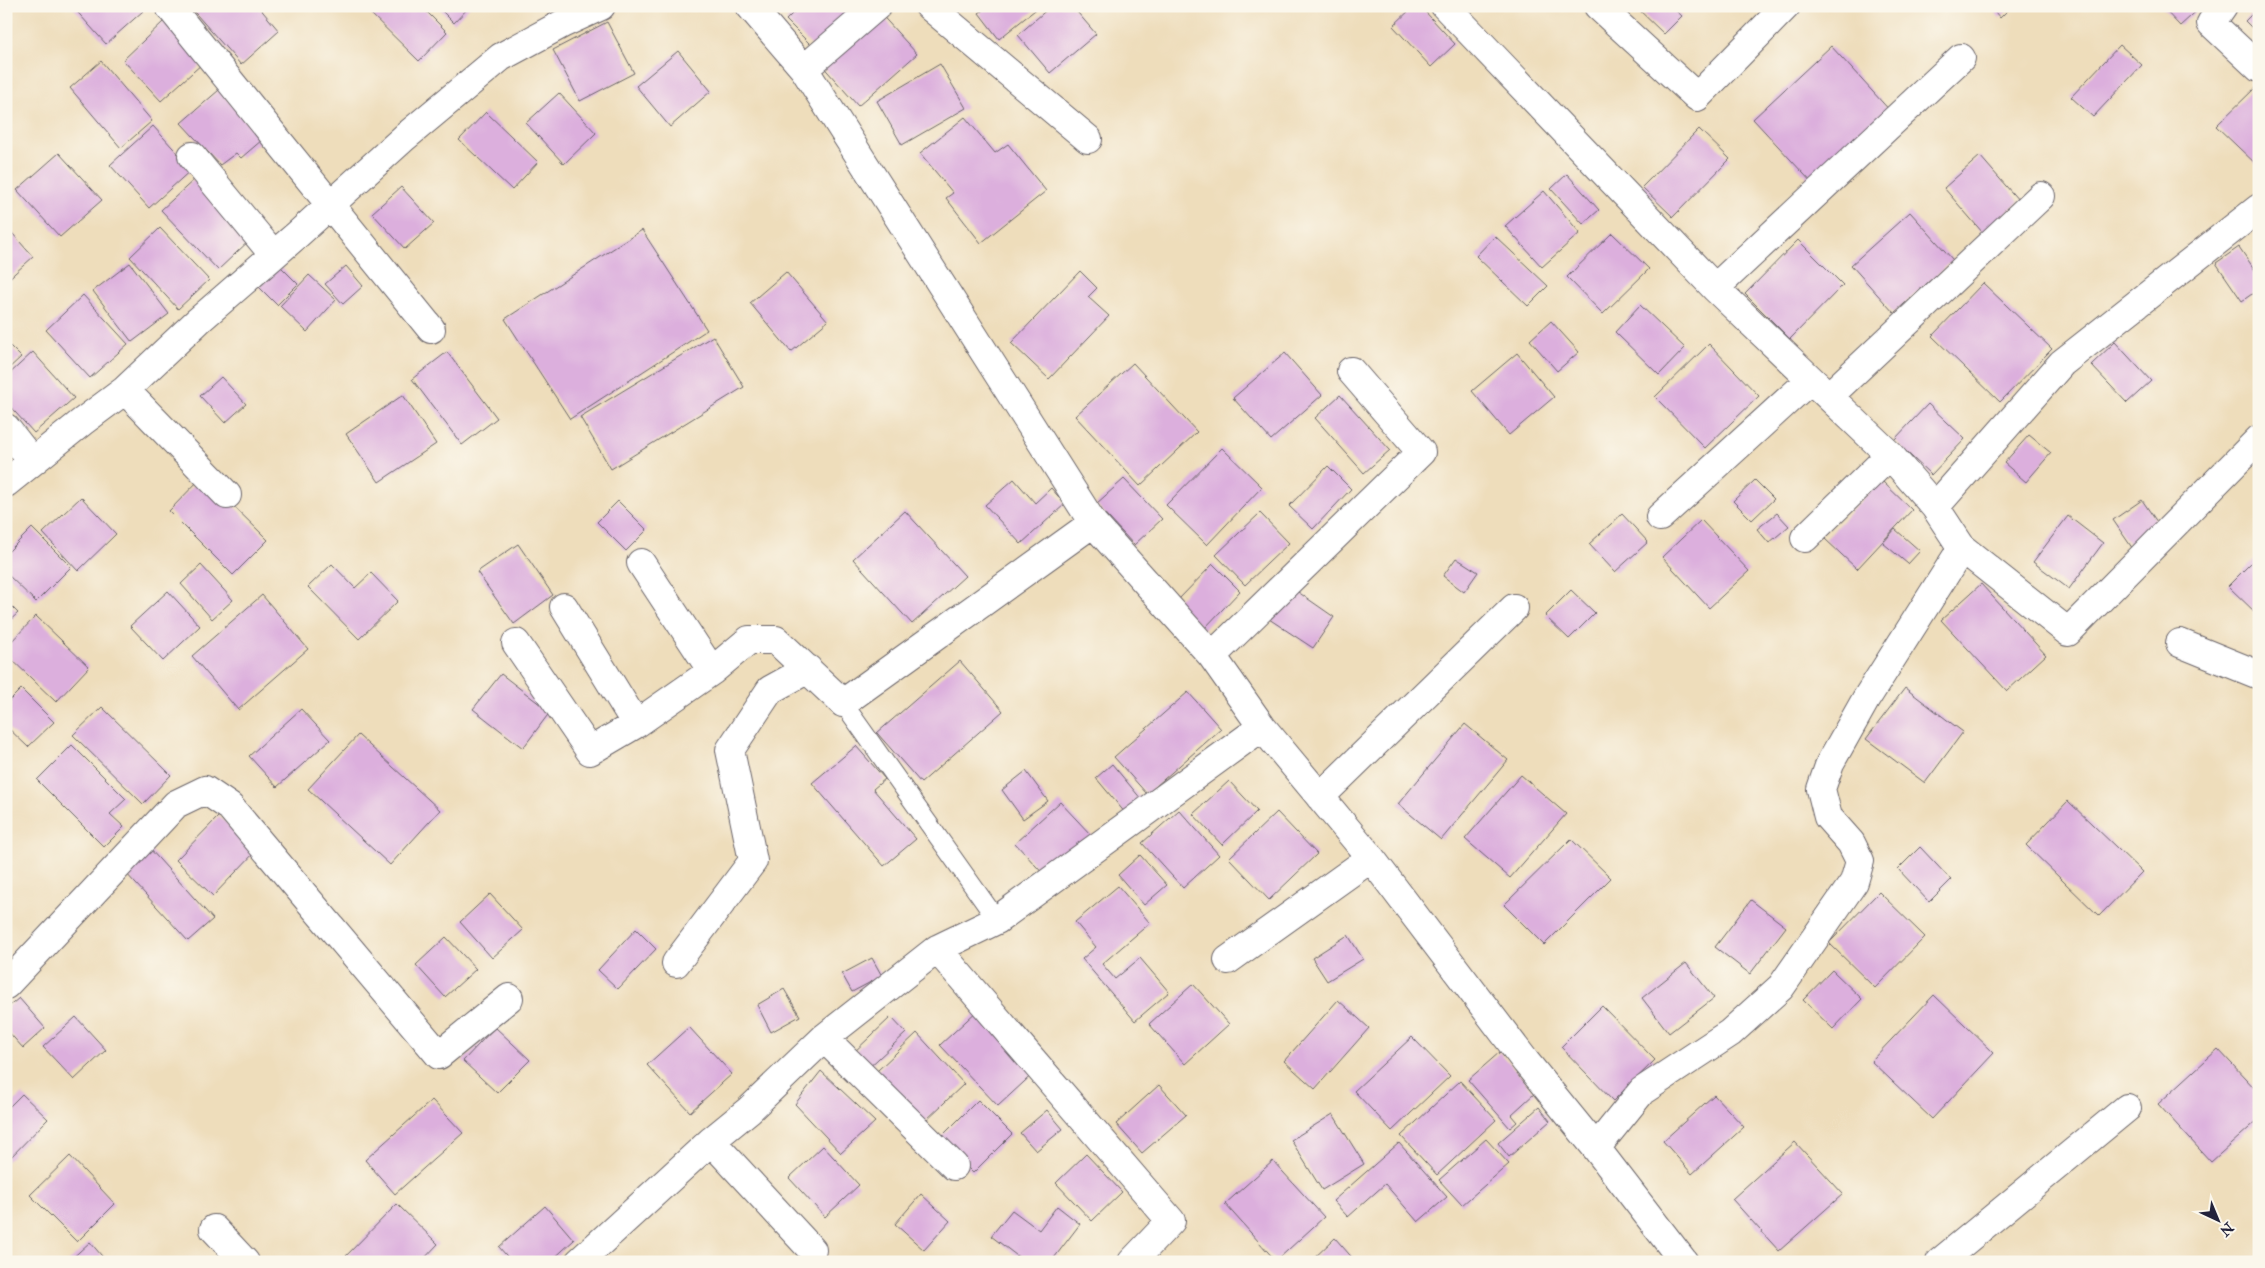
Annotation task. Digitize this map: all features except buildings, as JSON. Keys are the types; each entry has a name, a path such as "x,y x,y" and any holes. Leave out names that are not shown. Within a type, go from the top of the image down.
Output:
{"street":[{"path":"169,6 431,330"},
{"path":"6,483 125,390 198,321 331,205 405,137 501,57 556,15 601,6"},
{"path":"750,6 804,69 1094,523 1212,656 1262,727 1371,858 1526,1062 1596,1148 1684,1262"},
{"path":"804,69 877,6"},
{"path":"929,6 1088,139"},
{"path":"1445,6 1715,288 1890,455 1935,507 1962,548 2068,632 2259,439"},
{"path":"1598,6 1697,97 1786,6"},
{"path":"2223,6 2211,23 2259,68"},
{"path":"1715,288 1961,58"},
{"path":"192,156 273,254"},
{"path":"1660,517 1820,388 2041,196"},
{"path":"1935,507 2062,362 2259,208"},
{"path":"1212,656 1421,452 1351,371"},
{"path":"125,390 227,495"},
{"path":"6,428 32,461"},
{"path":"1805,538 1890,455"},
{"path":"516,643 590,751 636,724 712,671 749,640 776,640 843,703 1094,523"},
{"path":"1596,1148 1642,1091 1730,1033 1782,987 1854,882 1860,860 1851,843 1828,817 1821,789 1830,763 1866,699 1962,548"},
{"path":"641,564 712,671"},
{"path":"564,607 636,724"},
{"path":"1320,797 1514,608"},
{"path":"2180,643 2259,675"},
{"path":"676,963 753,860 730,750 770,690 808,669"},
{"path":"579,1262 711,1141 749,1110 824,1038 937,949 998,920 1262,727"},
{"path":"6,985 176,804 205,790 230,807 439,1055 509,998"},
{"path":"1228,960 1371,858"},
{"path":"937,949 1171,1221 1132,1262"},
{"path":"824,1038 954,1166"},
{"path":"1940,1262 2127,1108"},
{"path":"711,1141 812,1250"},
{"path":"214,1229 245,1262"}],"lane":[{"path":"843,703 998,920"}]}
